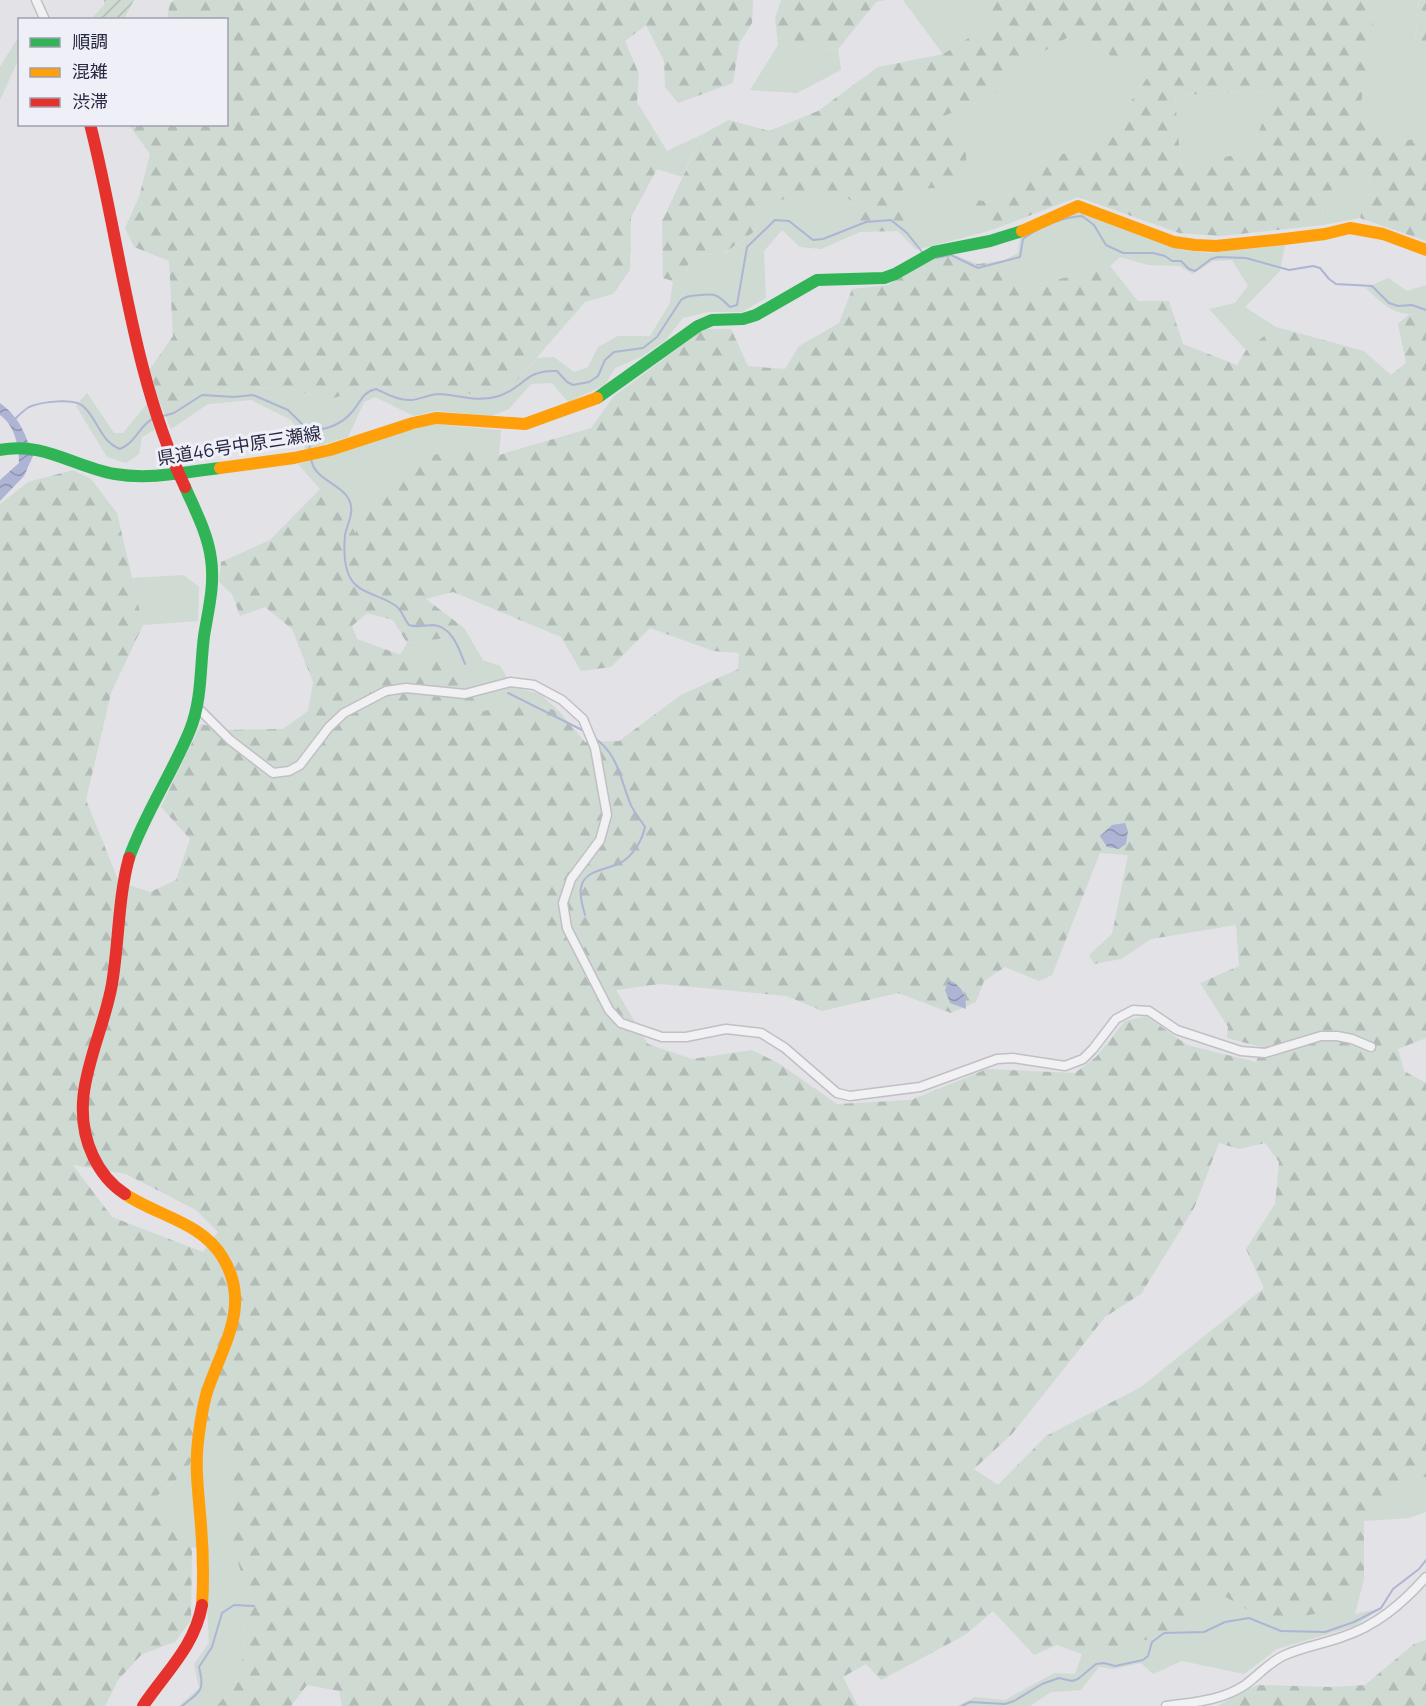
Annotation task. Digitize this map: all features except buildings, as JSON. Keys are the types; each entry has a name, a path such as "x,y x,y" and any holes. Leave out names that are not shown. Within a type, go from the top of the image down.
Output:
{"street":[{"path":"36,0 44,18"},
{"path":"90,126 141,359 178,474 207,539 213,577 197,707 184,743 141,827 128,858 111,990 89,1069 82,1112 86,1137 102,1172 131,1199 195,1228 213,1243 233,1276 235,1287 235,1320 210,1383 198,1441 195,1475 199,1498 202,1570 200,1614 195,1630 186,1646 143,1706"},
{"name":"県道46号中原三瀬線","path":"5,448 33,448 109,473 132,477 178,474 294,458 330,450 413,423 436,418 510,425 525,424 599,397 698,326 712,320 743,319 756,315 817,280 884,278 934,252 990,241 1078,207 1092,210 1111,220 1174,242 1216,246 1325,234 1350,228 1383,234 1426,250"},
{"path":"197,707 230,740 273,772 289,771 300,765 329,727 344,713 386,691 406,688 465,694 510,682 534,685 562,700 584,719 595,748 607,815 600,840 571,879 563,903 567,928 576,950 609,1010 621,1023 662,1037 686,1037 726,1029 761,1033 785,1048 837,1093 850,1096 920,1087 998,1059 1013,1058 1065,1066 1083,1059 1116,1019 1133,1010 1149,1011 1177,1030 1241,1051 1265,1053 1321,1036 1352,1039 1371,1047"},
{"path":"1166,1706 1211,1703 1244,1685 1267,1664 1282,1656 1365,1629 1407,1598 1426,1577"}],"green space":[{"path":"104,0 134,0 125,18 92,18 104,5"},
{"path":"174,0 753,0 752,23 739,44 733,83 678,103 665,87 664,61 646,25 625,41 639,74 637,102 667,151 631,217 630,270 613,294 585,302 513,385 477,395 443,389 414,395 373,385 328,400 289,388 202,390 174,408 158,399 150,369 173,336 169,261 134,247 125,228 139,197 150,154 130,126 228,126 228,18 167,18 170,3"},
{"path":"781,0 885,0 876,2 838,49 778,45 775,18"},
{"path":"903,0 987,0 986,27 943,54"},
{"path":"987,0 1377,0 1360,109 1404,141 1426,136 1426,241 1360,218 1371,174 1361,169 1322,197 1323,225 1221,236 1179,233 1078,197 992,230 971,199 1004,204 1025,167 1097,142 1135,96 1163,54 1118,61 1077,32 1029,60 996,94 942,117 965,135 967,171 951,187 903,190 896,203 907,216 898,231 860,232 860,207 840,193 771,201 755,231 723,254 690,255 685,277 673,281 663,278 662,221 703,134 729,120 769,131 818,111 878,67 943,54 986,27","holes":["1274,91 1252,150 1181,169 1175,95"]},
{"path":"1377,0 1419,0 1414,51 1426,58 1426,136 1404,141 1359,109"},
{"path":"1419,0 1426,0 1426,58 1414,52"},
{"path":"1077,32 1118,61 1164,53 1135,96 1097,142 1025,167 1004,204 971,199 992,230 916,250 898,231 907,216 895,203 903,190 951,187 942,117 996,94 1029,60"},
{"path":"18,38 18,60 0,100 0,67"},
{"path":"778,45 838,49 841,70 797,93 750,90"},
{"path":"1274,91 1252,150 1181,170 1175,95"},
{"path":"703,134 682,177 657,169 667,151"},
{"path":"1361,169 1371,173 1360,218 1323,225 1322,197"},
{"path":"840,193 860,207 860,232 821,249 800,247 782,230 764,251 766,298 742,312 708,312 683,318 665,341 641,357 615,368 605,385 568,402 552,383 531,384 509,409 491,416 436,411 414,416 375,397 364,402 348,437 305,450 304,436 291,420 251,400 208,404 171,429 158,399 174,408 202,390 289,388 328,400 373,385 414,395 443,389 477,395 513,385 537,358 554,357 574,372 588,367 598,347 618,336 650,336 670,303 673,281 685,277 690,255 724,254 755,231 771,201"},
{"path":"1073,212 1088,213 1182,250 1210,253 1285,245 1280,271 1245,307 1276,327 1246,350 1209,309 1235,303 1248,286 1232,260 1213,261 1193,274 1179,266 1148,265 1120,257 1110,266 1021,289 1004,260 1018,253 1020,236"},
{"path":"949,253 978,264 1004,260 1021,289 1110,266 1138,301 1169,301 1183,344 1237,365 1246,350 1276,327 1364,351 1391,375 1406,363 1398,324 1408,315 1426,315 1426,1038 1398,1049 1404,1071 1426,1083 1426,1477 1402,1479 1364,1521 1364,1579 1329,1611 1270,1623 1224,1596 1181,1632 1082,1654 1057,1645 1034,1655 993,1611 965,1635 881,1680 866,1664 843,1677 858,1706 342,1706 339,1691 307,1685 291,1706 217,1706 241,1676 247,1593 224,1515 234,1439 204,1439 185,1472 152,1500 192,1547 191,1620 175,1642 142,1654 118,1680 105,1706 0,1706 0,504 28,482 73,470 91,479 117,513 143,625 111,693 86,800 119,882 150,892 176,880 190,839 161,807 201,724 227,730 283,729 308,711 313,682 292,629 265,607 240,616 232,594 219,582 221,562 270,540 320,489 340,498 355,533 381,493 419,460 464,445 499,455 591,428 614,396 704,329 731,329 748,366 785,369 799,346 839,323 852,289 888,285 925,261","holes":["453,592 561,637 581,671 611,667 650,628 713,651 739,653 738,669 681,695 619,741 585,742 559,711 520,701 481,712 450,658 423,663 357,639 352,626 367,613 393,620 407,643 446,638 464,628 426,599","1100,853 1128,855 1112,934 1089,955 1094,964 1121,959 1151,939 1236,925 1239,966 1200,983 1228,1027 1227,1038 1261,1047 1256,1062 1187,1045 1146,1016 1125,1021 1096,1057 1075,1073 987,1069 911,1100 837,1104 780,1064 752,1050 692,1059 648,1044 616,990 660,984 787,996 822,1011 898,993 951,1013 976,1002 984,981 1005,967 1039,981 1052,975","1219,1143 1239,1149 1265,1143 1279,1162 1275,1204 1246,1249 1264,1288 1141,1387 1046,1436 998,1485 974,1469 1012,1434 1105,1317 1141,1294 1194,1208","73,1165 126,1174 196,1210 218,1232 203,1252 112,1217"]},
{"path":"1388,278 1407,291 1426,285 1426,315 1398,312 1380,301 1366,288"},
{"path":"87,393 114,433 123,433 147,404 156,429 142,437 139,454 126,463 107,457 76,406"},
{"path":"431,424 501,430 499,455 464,445 381,493 355,534 340,498 320,489 298,464"},
{"path":"184,575 199,587 198,621 143,625 132,578"},
{"path":"464,628 483,660 500,666 513,687 540,694 559,711 520,701 481,713 450,658 423,663 400,655 407,643 446,638"},
{"path":"204,1439 235,1439 224,1515 247,1593 241,1676 217,1706 179,1706 199,1688 194,1664 209,1643 204,1550 192,1547 152,1500 185,1472"},
{"path":"1426,1477 1426,1512 1409,1518 1364,1521 1402,1479"},
{"path":"1364,1579 1355,1614 1381,1608 1355,1626 1277,1649 1244,1674 1182,1661 1153,1674 1141,1663 1113,1669 1099,1667 1081,1690 1051,1692 1030,1706 957,1706 975,1697 1005,1700 1054,1673 1075,1674 1082,1654 1181,1632 1224,1596 1329,1611"},
{"path":"1426,1640 1426,1706 1217,1706 1257,1685 1331,1687 1365,1685 1414,1644"}],"water":[{"path":"0,403 21,427 33,456 24,476 0,501 0,480 19,463 15,437 9,425 0,415"},
{"path":"1125,823 1128,831 1126,844 1119,849 1107,847 1100,836 1112,825"},
{"path":"949,980 962,991 966,1009 950,1003 945,990"}],"waterway":[{"path":"936,258 951,255 978,268 1020,257 1023,239 1029,235 1059,221 1082,216 1094,225 1106,245 1123,253 1153,253 1165,256 1172,261 1181,261 1189,269 1195,271 1211,259 1218,257 1246,258 1289,270 1313,266 1320,268 1336,284 1372,286 1389,303 1398,306 1412,305 1426,310"},
{"path":"308,430 337,424 348,417 365,395 376,389 393,397 407,400 439,394 484,399 508,392 531,376 546,371 557,371 573,385 589,382 598,376 605,360 614,352 643,348 657,337 685,297 713,295 719,297 730,307 737,305 747,247 775,220 789,221 813,240 823,239 866,222 891,220 907,233 923,253"},
{"path":"163,416 174,413 202,395 234,397 253,395 288,410 308,430 310,451"},
{"path":"15,419 34,405 58,401 73,402 84,407 108,441 120,449 126,446 154,418"},
{"path":"311,459 316,471 341,490 351,505 344,549 348,573 356,586 396,606 409,625 433,625 445,629 454,639 465,664"},
{"path":"508,693 586,732"},
{"path":"585,915 580,894 583,882 591,874 628,858 639,843 645,827 631,806 613,758 593,737"},
{"path":"962,1706 970,1702 1005,1704 1042,1684 1059,1678 1072,1681 1078,1679 1096,1664 1104,1663 1115,1666 1143,1660 1148,1656 1152,1642 1164,1633 1204,1632 1225,1622 1249,1618 1281,1631 1325,1632 1354,1622 1381,1608 1393,1589 1419,1569 1426,1560"},
{"path":"182,1706 200,1690 202,1681 199,1667 212,1647 222,1613 234,1605 254,1606"}],"traffic: fast":[{"path":"597,398 698,326 712,320 743,319 756,315 817,280 884,278 934,252 990,241 1022,231"},
{"path":"0,450 30,449 100,471 128,476 168,475 220,468"},
{"path":"129,858 135,841 190,730 199,696 204,636 212,588 212,569 204,531 185,487"}],"traffic: slow":[{"path":"1022,231 1078,206 1174,242 1195,245 1216,246 1284,239 1325,234 1350,228 1383,234 1426,250"},
{"path":"220,468 294,458 330,450 413,423 436,418 525,424 597,398"},
{"path":"125,1194 203,1236 223,1258 235,1293 235,1309 231,1326 207,1392 198,1441 197,1477 203,1560 202,1605"}],"traffic: jam":[{"path":"90,126 139,354 167,444 185,487"},
{"path":"125,1194 111,1182 96,1162 85,1134 83,1112 88,1070 112,984 125,873 129,858"},
{"path":"143,1706 186,1646 202,1605"}]}
